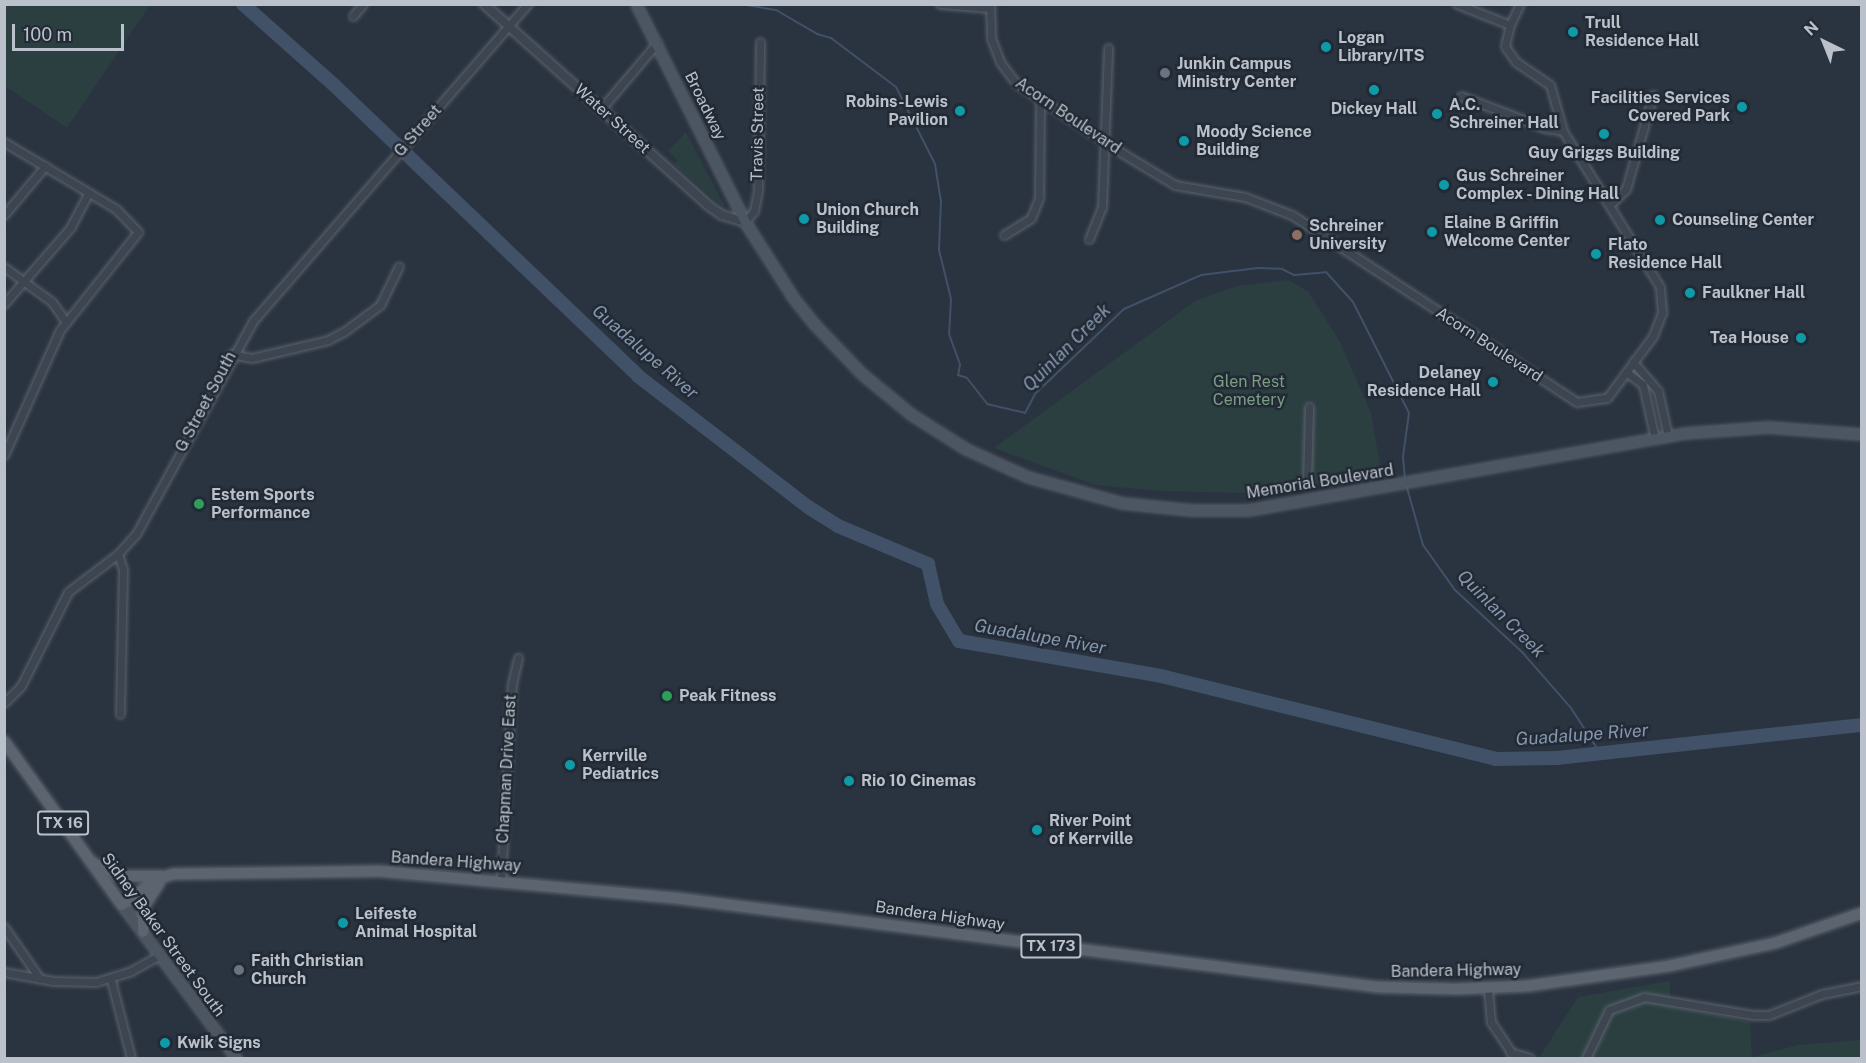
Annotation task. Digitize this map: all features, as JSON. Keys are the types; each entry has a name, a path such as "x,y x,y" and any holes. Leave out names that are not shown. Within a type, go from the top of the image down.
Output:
{"main road":[{"name":"Broadway","path":"636,4 745,222"},
{"name":"Memorial Boulevard","path":"745,222 794,299 846,359 921,421 1002,467 1104,500 1191,510 1248,510 1668,436 1768,427 1862,434"},
{"name":"Sidney Baker Street South","path":"4,741 236,1059"},
{"path":"90,861 120,876 165,876"},
{"name":"Bandera Highway","path":"122,905 165,876 233,870 378,871 501,880 856,920 1378,987 1488,988 1570,981 1718,956 1775,943 1862,913"},
{"path":"143,933 143,908 165,876"}],"street":[{"path":"352,16 363,4"},
{"name":"Water Street","path":"484,4 709,206 729,219 745,222"},
{"name":"G Street","path":"307,258 528,4"},
{"path":"940,4 990,6"},
{"path":"1457,4 1510,25 1520,4"},
{"name":"Acorn Boulevard","path":"990,6 991,38 1000,62 1016,83 1040,101 1174,185 1245,197 1292,215 1577,402 1607,398 1653,336 1662,312 1660,287 1563,131 1550,85 1516,62 1505,46 1510,25"},
{"name":"Travis Street","path":"745,222 754,211 758,190 760,42"},
{"path":"601,109 657,43"},
{"path":"1089,239 1102,207 1108,48"},
{"path":"1610,205 1626,189 1653,95"},
{"path":"1461,96 1545,128 1563,131"},
{"path":"1004,235 1031,218 1039,198 1040,101"},
{"path":"4,142 129,219 138,230 135,240 66,322 4,455"},
{"path":"4,215 45,166"},
{"path":"4,304 70,228 89,193"},
{"name":"G Street South","path":"4,704 21,686 68,592 118,554 136,534 231,354 253,321 307,258"},
{"path":"231,354 252,358 327,340 345,331 380,305 399,266"},
{"path":"4,267 52,302 66,322"},
{"path":"1633,362 1658,391 1668,436"},
{"path":"1626,372 1643,385 1654,439"},
{"path":"1307,483 1309,407"},
{"path":"118,554 123,569 120,714"},
{"name":"Chapman Drive East","path":"501,880 512,684 518,658"},
{"path":"4,927 40,979"},
{"path":"4,972 75,983 111,980 160,955"},
{"path":"111,980 130,1059"},
{"path":"1586,1059 1609,1010 1644,997 1753,1015 1769,1014 1822,994 1862,986"},
{"path":"1488,988 1491,1022 1515,1056 1529,1058"}],"green space":[{"path":"4,5 150,5 67,128 5,86"},
{"path":"686,132 724,207 674,164 678,161 668,151"},
{"name":"Glen Rest Cemetery","path":"1288,280 1308,291 1340,342 1371,413 1381,470 1282,494 1162,491 1095,485 994,448 1195,301 1237,286"},
{"path":"1670,981 1670,1005 1750,1022 1752,1057 1798,1045 1861,1040 1861,1058 1539,1058 1578,997"}],"waterway":[{"name":"Guadalupe River","path":"243,4 335,86 638,376 808,507 838,526 928,564 937,604 959,641 1161,676 1496,759 1557,758 1862,725"},
{"name":"Quinlan Creek","path":"741,4 776,10 817,34 831,38 896,87 935,164 941,200 939,250 951,299 949,334 960,365 958,375 967,378 987,404 1025,413 1035,394 1124,309 1201,275 1258,268 1282,269 1294,275 1326,272 1353,302 1409,413 1403,457 1405,478"},
{"name":"Quinlan Creek","path":"1406,484 1423,545 1455,590 1522,652 1571,708 1600,753"}],"place":[{"name":"Trull Residence Hall","path":"1573,32"},
{"name":"Logan Library/ITS","path":"1326,47"},
{"name":"Junkin Campus Ministry Center","path":"1165,73"},
{"name":"Dickey Hall","path":"1374,90"},
{"name":"Facilities Services Covered Park","path":"1742,107"},
{"name":"Robins-Lewis Pavilion","path":"960,111"},
{"name":"A.C. Schreiner Hall","path":"1437,114"},
{"name":"Guy Griggs Building","path":"1604,134"},
{"name":"Moody Science Building","path":"1184,141"},
{"name":"Gus Schreiner Complex - Dining Hall","path":"1444,185"},
{"name":"Union Church Building","path":"804,219"},
{"name":"Counseling Center","path":"1660,220"},
{"name":"Elaine B Griffin Welcome Center","path":"1432,232"},
{"name":"Schreiner University","path":"1297,235"},
{"name":"Flato Residence Hall","path":"1596,254"},
{"name":"Faulkner Hall","path":"1690,293"},
{"name":"Tea House","path":"1801,338"},
{"name":"Delaney Residence Hall","path":"1493,382"},
{"name":"Estem Sports Performance","path":"199,504"},
{"name":"Peak Fitness","path":"667,696"},
{"name":"Kerrville Pediatrics","path":"570,765"},
{"name":"Rio 10 Cinemas","path":"849,781"},
{"name":"River Point of Kerrville","path":"1037,830"},
{"name":"Leifeste Animal Hospital","path":"343,923"},
{"name":"Faith Christian Church","path":"239,970"},
{"name":"Kwik Signs","path":"165,1043"}]}
